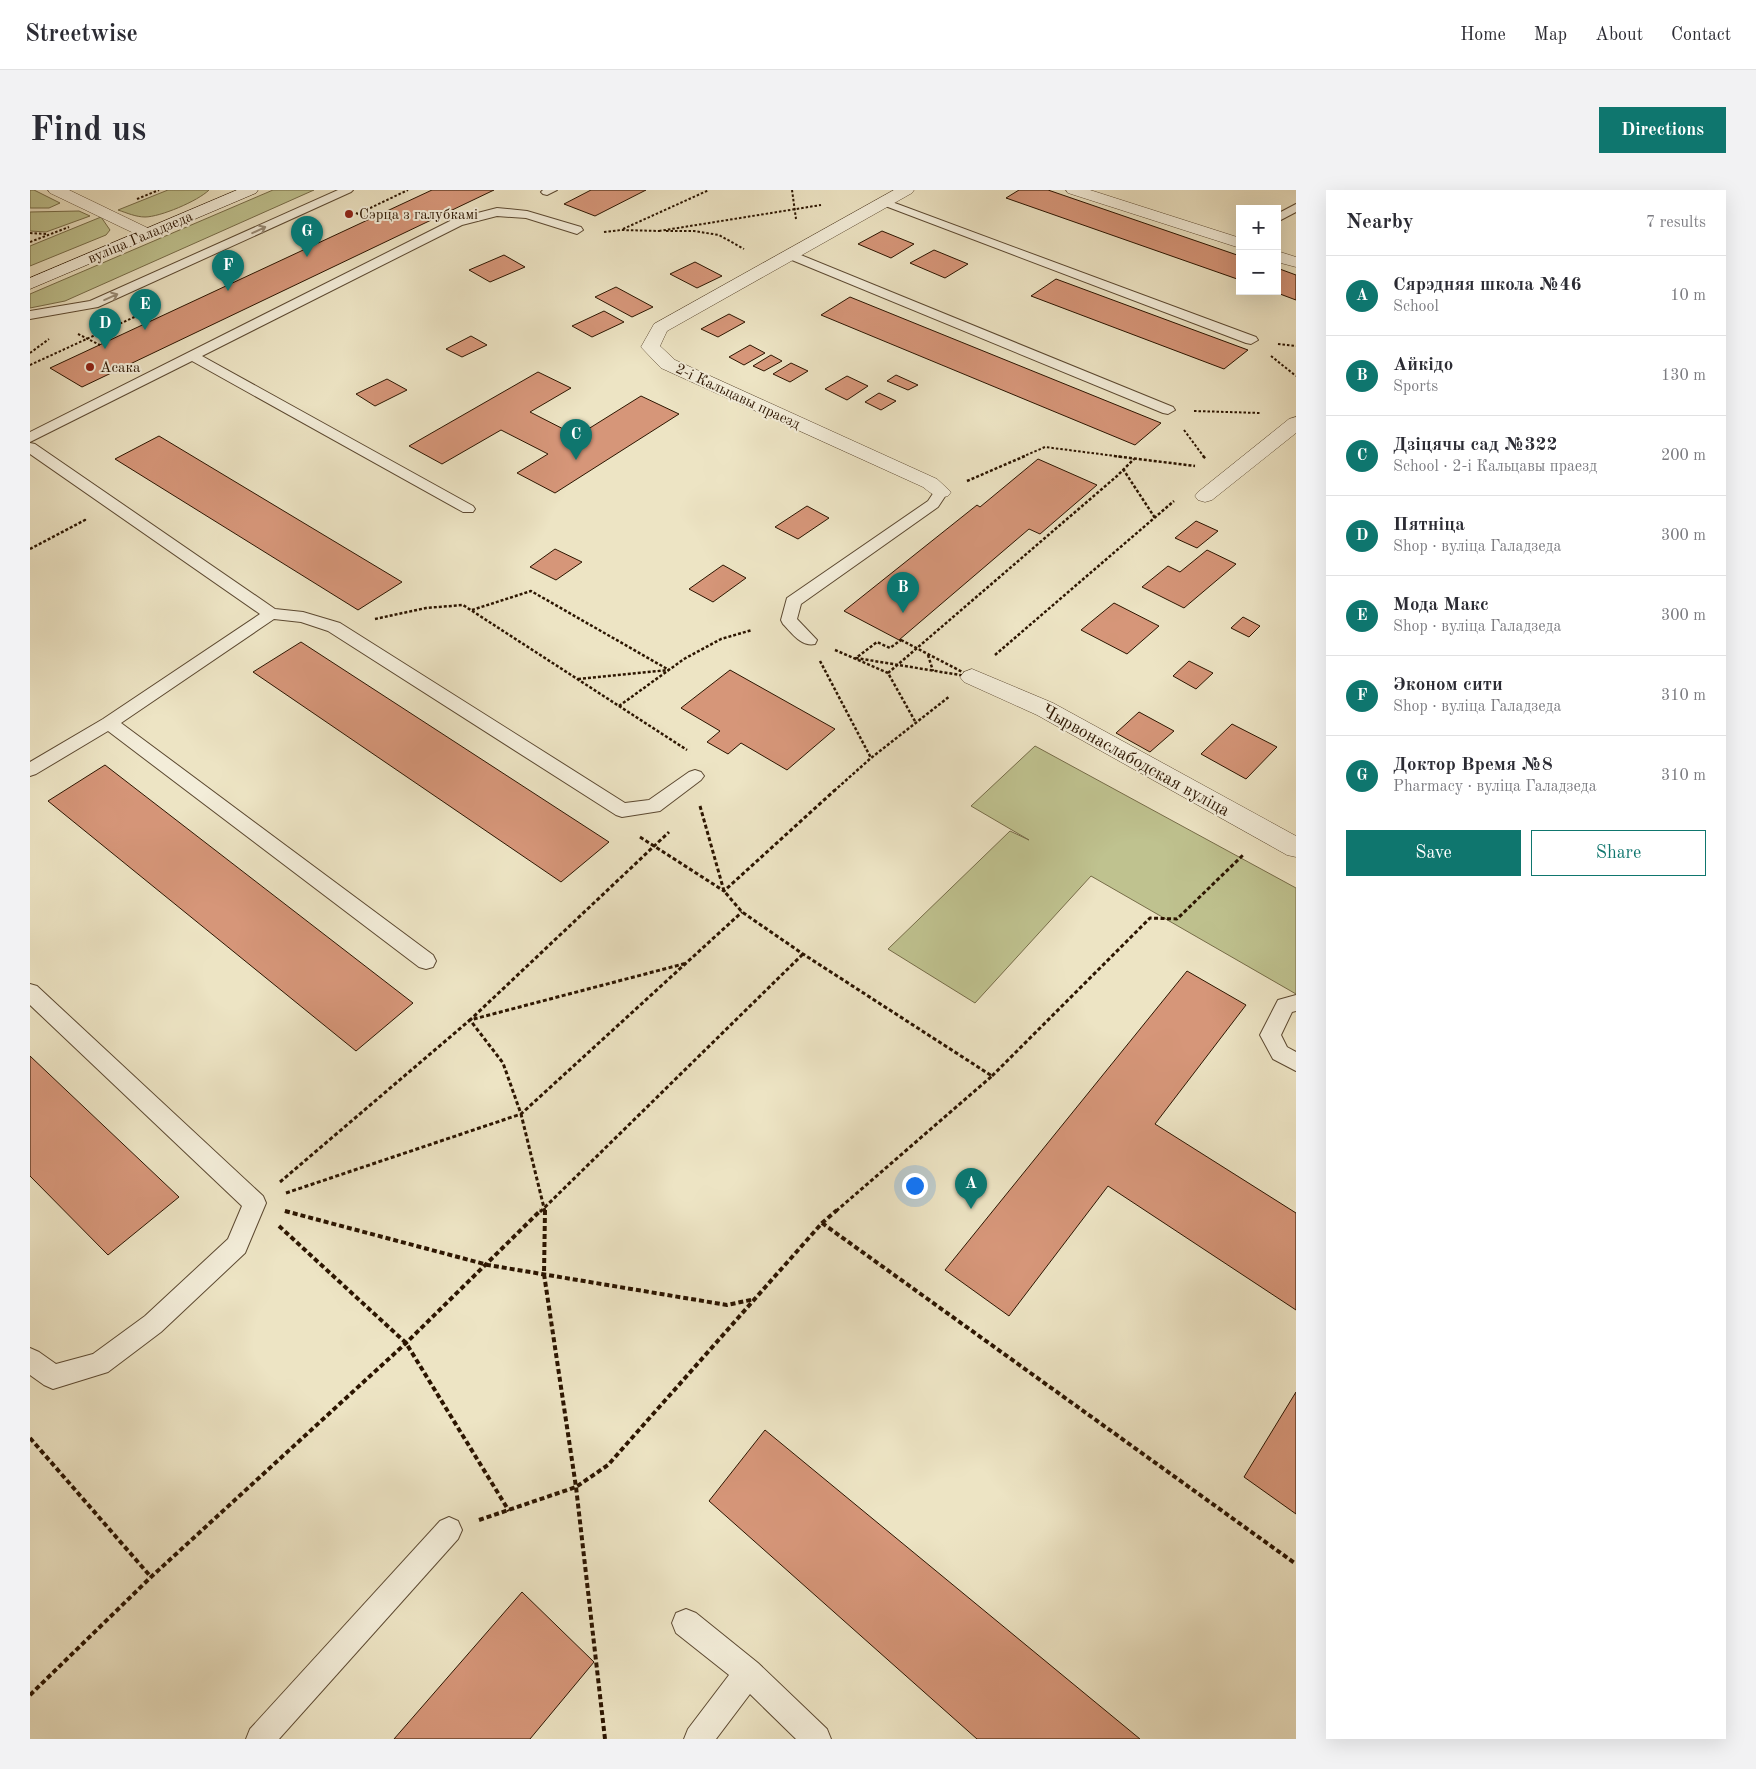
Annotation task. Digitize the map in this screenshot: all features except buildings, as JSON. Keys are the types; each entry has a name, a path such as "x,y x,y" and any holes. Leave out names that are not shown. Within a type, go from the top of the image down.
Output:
{"street":[{"path":"56,190 148,234"},
{"name":"вуліца Галадзеда","path":"30,284 250,190"},
{"name":"2-і Кальцавы праезд","path":"906,190 660,328 650,347 668,364 930,484 941,492"},
{"path":"1074,190 1236,242"},
{"path":"1281,257 1296,262"},
{"path":"1205,496 1296,423"},
{"name":"Чырвонаслабодская вуліца","path":"971,678 1045,709 1296,848"}],"lane":[{"path":"30,315 48,314 94,304 347,190"},
{"path":"884,202 1250,340"},
{"path":"1281,216 1296,207"},
{"path":"30,438 458,222 497,212 527,215 577,230"},
{"path":"791,255 1168,410"},
{"path":"192,356 468,509"},
{"path":"30,447 271,614 303,617 334,627 622,810 654,806 695,776"},
{"path":"809,640 789,620 793,602 933,504 941,492"},
{"path":"30,770 109,723 271,614"},
{"path":"109,723 426,961"},
{"path":"30,992 255,1203 237,1246 153,1324 99,1364 53,1377 30,1360"},
{"path":"1296,1003 1285,1006 1270,1035 1280,1053 1296,1062"},
{"path":"260,1739 449,1530"},
{"path":"686,1623 748,1673 817,1739"},
{"path":"698,1739 748,1673"}],"path":[{"path":"621,230 709,190"},
{"path":"658,231 821,205"},
{"path":"351,211 370,219"},
{"path":"577,230 591,234 621,230 694,231 719,235 773,265"},
{"path":"30,233 49,235"},
{"path":"74,331 100,344"},
{"path":"30,366 39,361"},
{"path":"1168,410 1264,413"},
{"path":"1168,410 1208,462"},
{"path":"941,492 1044,447 1203,468"},
{"path":"888,673 1134,459"},
{"path":"1123,469 1155,518"},
{"path":"990,660 1177,500"},
{"path":"30,549 85,520"},
{"path":"471,611 531,590 669,670"},
{"path":"334,627 426,608 463,606 713,766 695,776"},
{"path":"619,706 684,659 721,639 752,630"},
{"path":"809,640 856,658 888,673 916,723"},
{"path":"809,640 871,758"},
{"path":"856,658 877,642 890,648 900,640 971,678"},
{"path":"927,654 933,671"},
{"path":"856,658 971,678"},
{"path":"578,679 669,670"},
{"path":"724,891 871,758 951,694"},
{"path":"693,809 699,803 724,891"},
{"path":"255,1203 470,1020 673,828"},
{"path":"449,1530 576,1487 608,1465 822,1223 992,1076 1150,918 1177,919 1241,856 1257,848 1269,833"},
{"path":"638,835 724,891 742,912 803,954 992,1076"},
{"path":"255,1203 521,1114 742,912"},
{"path":"30,1695 151,1577 406,1343 488,1265 803,954"},
{"path":"470,1020 688,963"},
{"path":"470,1020 503,1063 521,1114 545,1209 544,1274 576,1487 605,1739"},
{"path":"255,1203 488,1265 727,1305 756,1298"},
{"path":"255,1203 406,1343 509,1511"},
{"path":"822,1223 1296,1564"},
{"path":"30,1438 151,1577"}],"green space":[{"path":"30,190 34,190 60,203 49,208 30,208"},
{"path":"168,190 209,190 188,203 152,216 131,215 118,210"},
{"path":"273,190 314,190 65,301 30,308 30,294"},
{"path":"79,211 90,216 46,232 30,231 30,212"},
{"path":"101,217 110,230 106,235 30,266 30,246"},
{"path":"1035,746 1296,888 1296,994 1091,876 975,1003 888,949 1010,831 1029,840 971,806"}],"place":[{"name":"Сэрца з галубкамі","path":"349,214"},
{"name":"Доктор Время №8","path":"307,257"},
{"name":"Эконом сити","path":"228,291"},
{"name":"Мода Макс","path":"145,330"},
{"name":"Пятніца","path":"105,349"},
{"name":"Асака","path":"90,367"},
{"name":"Дзіцячы сад №322","path":"576,460"},
{"name":"Айкідо","path":"903,613"},
{"name":"Сярэдняя школа №46","path":"971,1209"}]}
